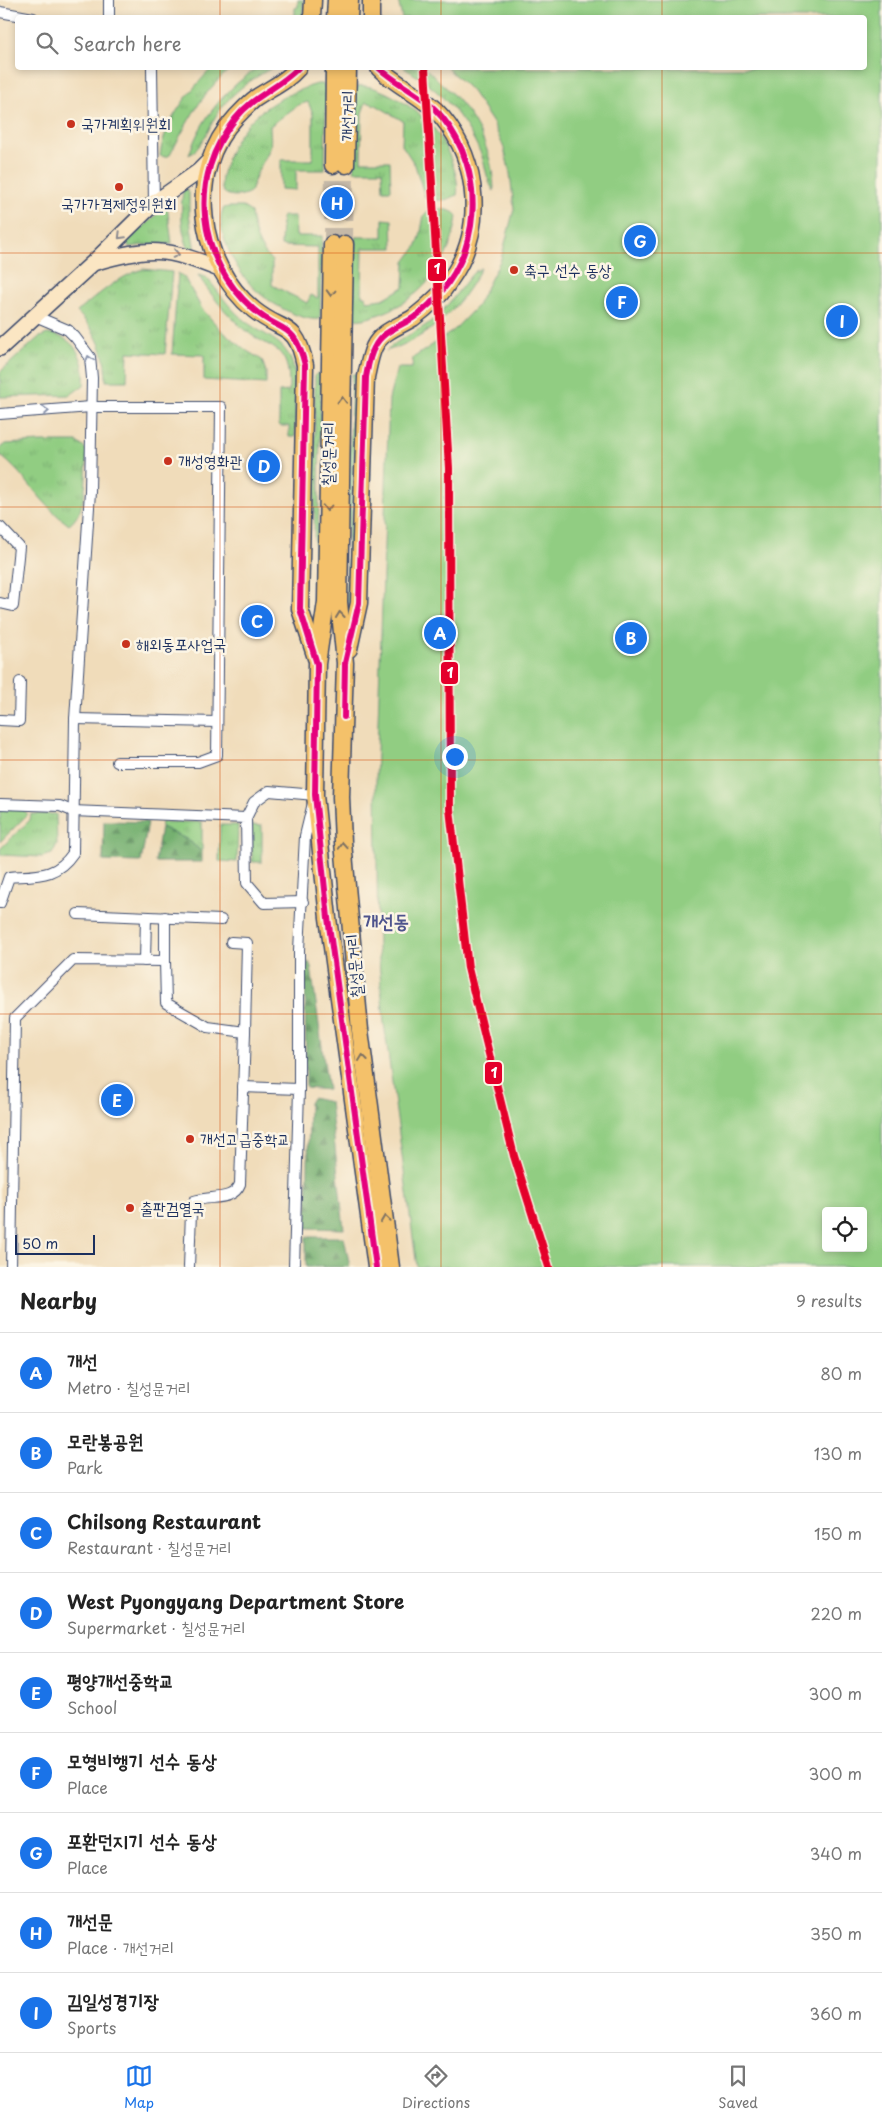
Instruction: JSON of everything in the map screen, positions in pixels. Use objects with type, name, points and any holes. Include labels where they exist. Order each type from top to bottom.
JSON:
[{"type":"main road","points":[[312,15],[313,0]]},
{"type":"main road","points":[[335,15],[336,0]]},
{"type":"main road","points":[[349,15],[350,0]]},
{"type":"main road","points":[[371,0],[371,15]]},
{"type":"main road","name":"칠성문거리","points":[[296,70],[286,80],[254,100],[235,118],[219,141],[211,159],[203,199],[205,228],[219,269],[237,293],[254,310],[277,325],[291,331],[301,345],[305,365],[300,609],[317,664]]},
{"type":"main road","name":"개선거리","points":[[334,70],[339,165],[348,70]]},
{"type":"main road","name":"칠성문거리","points":[[345,663],[359,603],[366,377],[374,347],[387,331],[413,318],[438,296],[459,268],[469,241],[474,207],[473,185],[468,166],[453,132],[441,116],[422,98],[381,70]]},
{"type":"main road","points":[[0,348],[94,262],[154,203],[198,172],[211,159]]},
{"type":"main road","name":"칠성문거리","points":[[376,1267],[328,918],[315,795],[317,664],[326,602],[329,332],[339,244],[339,602],[345,663],[341,797],[343,842],[360,1030],[391,1267]]},
{"type":"main road","points":[[94,262],[144,250],[181,254],[219,269]]},
{"type":"main road","points":[[317,664],[345,663]]},
{"type":"street","points":[[109,15],[110,0]]},
{"type":"street","points":[[0,12],[17,15]]},
{"type":"street","points":[[152,70],[154,203]]},
{"type":"street","points":[[0,902],[4,876],[51,873],[65,864],[73,853],[72,811],[75,719],[90,492],[92,378],[90,356],[68,330],[35,316]]},
{"type":"street","points":[[0,414],[91,407],[221,407],[217,756],[198,762],[117,762]]},
{"type":"street","points":[[0,528],[18,547],[13,606],[0,603]]},
{"type":"street","points":[[0,720],[19,721],[20,682]]},
{"type":"street","points":[[75,719],[218,722]]},
{"type":"street","points":[[294,1267],[299,1090],[299,950],[303,902],[305,836],[315,795],[269,791],[254,802],[246,818],[247,884],[264,903],[303,902]]},
{"type":"street","points":[[0,804],[60,806],[72,811],[246,818]]},
{"type":"street","points":[[78,914],[221,920]]},
{"type":"street","points":[[145,961],[146,917]]},
{"type":"street","points":[[165,918],[166,1003],[208,1027],[245,1032]]},
{"type":"street","points":[[189,1267],[191,1212],[194,1202],[204,1198],[230,1196],[237,1192],[240,1184],[247,943],[231,942]]},
{"type":"street","points":[[11,1267],[15,1018],[73,960],[165,961]]},
{"type":"street","points":[[243,1087],[299,1090]]},
{"type":"green space","points":[[298,0],[303,0],[303,15],[295,15],[295,8],[298,7]]},
{"type":"green space","points":[[398,0],[882,0],[882,1267],[417,1267],[384,1023],[378,949],[376,782],[389,399],[397,368],[412,368],[413,358],[453,331],[477,306],[501,259],[514,209],[510,173],[504,148],[493,123],[471,90],[449,70],[867,70],[867,15],[401,15]]},
{"type":"green space","points":[[210,70],[229,70],[203,98],[189,119],[170,155],[166,157],[160,156],[162,143],[172,119],[195,87]]},
{"type":"green space","points":[[254,70],[269,70],[250,81],[230,98],[215,117],[199,147],[189,155],[207,117],[225,95]]},
{"type":"green space","points":[[407,70],[427,70],[452,94],[472,118],[490,160],[494,191],[489,182],[481,154],[467,127],[440,94]]},
{"type":"green space","points":[[317,84],[323,84],[326,89],[325,170],[296,170],[296,190],[281,189],[281,160],[313,160],[313,114],[308,102],[298,105],[270,126],[270,148],[257,174],[252,190],[236,196],[231,196],[224,192],[221,183],[225,166],[231,150],[248,123],[272,104],[286,96]]},
{"type":"green space","points":[[358,86],[367,86],[387,93],[408,106],[432,126],[442,140],[454,169],[458,187],[457,195],[445,200],[430,200],[425,197],[415,165],[402,145],[403,121],[376,105],[366,102],[362,113],[361,161],[390,161],[391,190],[383,190],[382,171],[354,171],[355,89]]},
{"type":"green space","points":[[186,189],[189,192],[189,214],[194,245],[194,250],[190,251],[182,222],[182,198],[183,191]]},
{"type":"green space","points":[[167,205],[172,244],[129,247],[127,242]]},
{"type":"green space","points":[[243,207],[251,212],[257,238],[263,250],[272,261],[272,285],[307,303],[311,295],[318,298],[318,247],[281,246],[282,216],[295,216],[296,236],[322,236],[320,319],[302,317],[282,308],[263,296],[249,283],[233,260],[223,234],[221,214],[224,208]]},
{"type":"green space","points":[[429,210],[448,210],[457,216],[449,247],[434,275],[423,287],[398,306],[368,318],[353,319],[355,237],[383,237],[383,219],[392,220],[393,248],[363,248],[362,296],[366,296],[367,301],[383,299],[404,287],[405,262],[416,247],[424,215]]},
{"type":"green space","points":[[481,268],[473,283],[442,320],[416,338],[386,351],[395,343],[433,319],[446,307],[474,272]]},
{"type":"green space","points":[[143,269],[172,272],[165,354],[128,352],[127,381],[106,381],[106,371],[99,343],[90,327],[77,312],[116,282]]},
{"type":"green space","points":[[178,273],[184,277],[202,309],[221,330],[247,351],[262,360],[266,372],[266,384],[204,380],[204,355],[172,354]]},
{"type":"green space","points":[[198,275],[206,277],[239,316],[277,342],[288,354],[295,375],[295,437],[289,437],[289,426],[279,426],[279,392],[289,391],[286,363],[282,355],[240,326],[207,289]]},
{"type":"green space","points":[[47,334],[57,335],[65,339],[77,350],[83,367],[84,385],[70,395],[0,397],[0,372],[38,338]]},
{"type":"green space","points":[[318,373],[321,375],[316,604],[314,603],[315,375]]},
{"type":"green space","points":[[352,374],[356,374],[357,377],[348,605],[346,604]]},
{"type":"green space","points":[[77,442],[87,450],[83,501],[80,511],[69,525],[50,509],[18,472],[0,455],[0,448],[5,444]]},
{"type":"green space","points":[[0,807],[20,807],[28,814],[0,842]]},
{"type":"green space","points":[[31,814],[56,814],[57,844],[52,854],[42,857],[0,855],[0,849],[30,820]]},
{"type":"green space","points":[[104,821],[148,822],[141,862],[103,861]]},
{"type":"green space","points":[[162,822],[202,822],[202,852],[188,840],[161,827]]},
{"type":"green space","points":[[220,825],[238,825],[237,862],[219,861]]},
{"type":"green space","points":[[252,825],[262,826],[262,862],[252,862]]},
{"type":"green space","points":[[161,827],[188,840],[202,852],[202,862],[155,862]]},
{"type":"green space","points":[[309,962],[328,1090],[306,1088],[305,976],[307,963]]},
{"type":"green space","points":[[312,1098],[330,1102],[344,1229],[307,1228],[309,1103]]},
{"type":"green space","points":[[306,1237],[344,1237],[350,1267],[306,1267]]},
{"type":"tunnel","points":[[332,244],[333,165]]},
{"type":"tunnel","points":[[345,244],[346,165]]},
{"type":"transit line","name":"1","points":[[296,70],[243,110],[220,141],[210,166],[205,191],[205,217],[210,242],[220,266],[234,289],[263,317],[291,334],[301,351],[305,365],[300,609],[317,664],[315,795],[328,918],[376,1267]]},
{"type":"transit line","name":"1","points":[[344,717],[345,663],[359,603],[366,377],[370,358],[377,342],[382,337],[422,311],[447,284],[460,262],[469,238],[472,213],[472,187],[457,139],[442,117],[428,103],[382,70]]},
{"type":"transit line","name":"1","points":[[425,70],[449,468],[450,809],[468,968],[514,1156],[549,1267]]},
{"type":"place","name":"국가계획위원회","points":[[71,124]]},
{"type":"place","name":"국가가격제정위원회","points":[[119,187]]},
{"type":"place","name":"개선문","points":[[337,203]]},
{"type":"place","name":"포환던지기 선수 동상","points":[[640,241]]},
{"type":"place","name":"축구 선수 동상","points":[[514,270]]},
{"type":"place","name":"모형비행기 선수 동상","points":[[622,302]]},
{"type":"place","name":"김일성경기장","points":[[842,321]]},
{"type":"place","name":"개성영화관","points":[[168,461]]},
{"type":"place","name":"West Pyongyang Department Store","points":[[264,466]]},
{"type":"place","name":"Chilsong Restaurant","points":[[257,621]]},
{"type":"place","name":"개선","points":[[440,633]]},
{"type":"place","name":"모란봉공원","points":[[631,638]]},
{"type":"place","name":"해외동포사업국","points":[[126,644]]},
{"type":"place","name":"평양개선중학교","points":[[117,1100]]},
{"type":"place","name":"개선고급중학교","points":[[190,1139]]},
{"type":"place","name":"출판검열국","points":[[130,1208]]},
{"type":"district","name":"개선동","points":[[386,921]]}]
